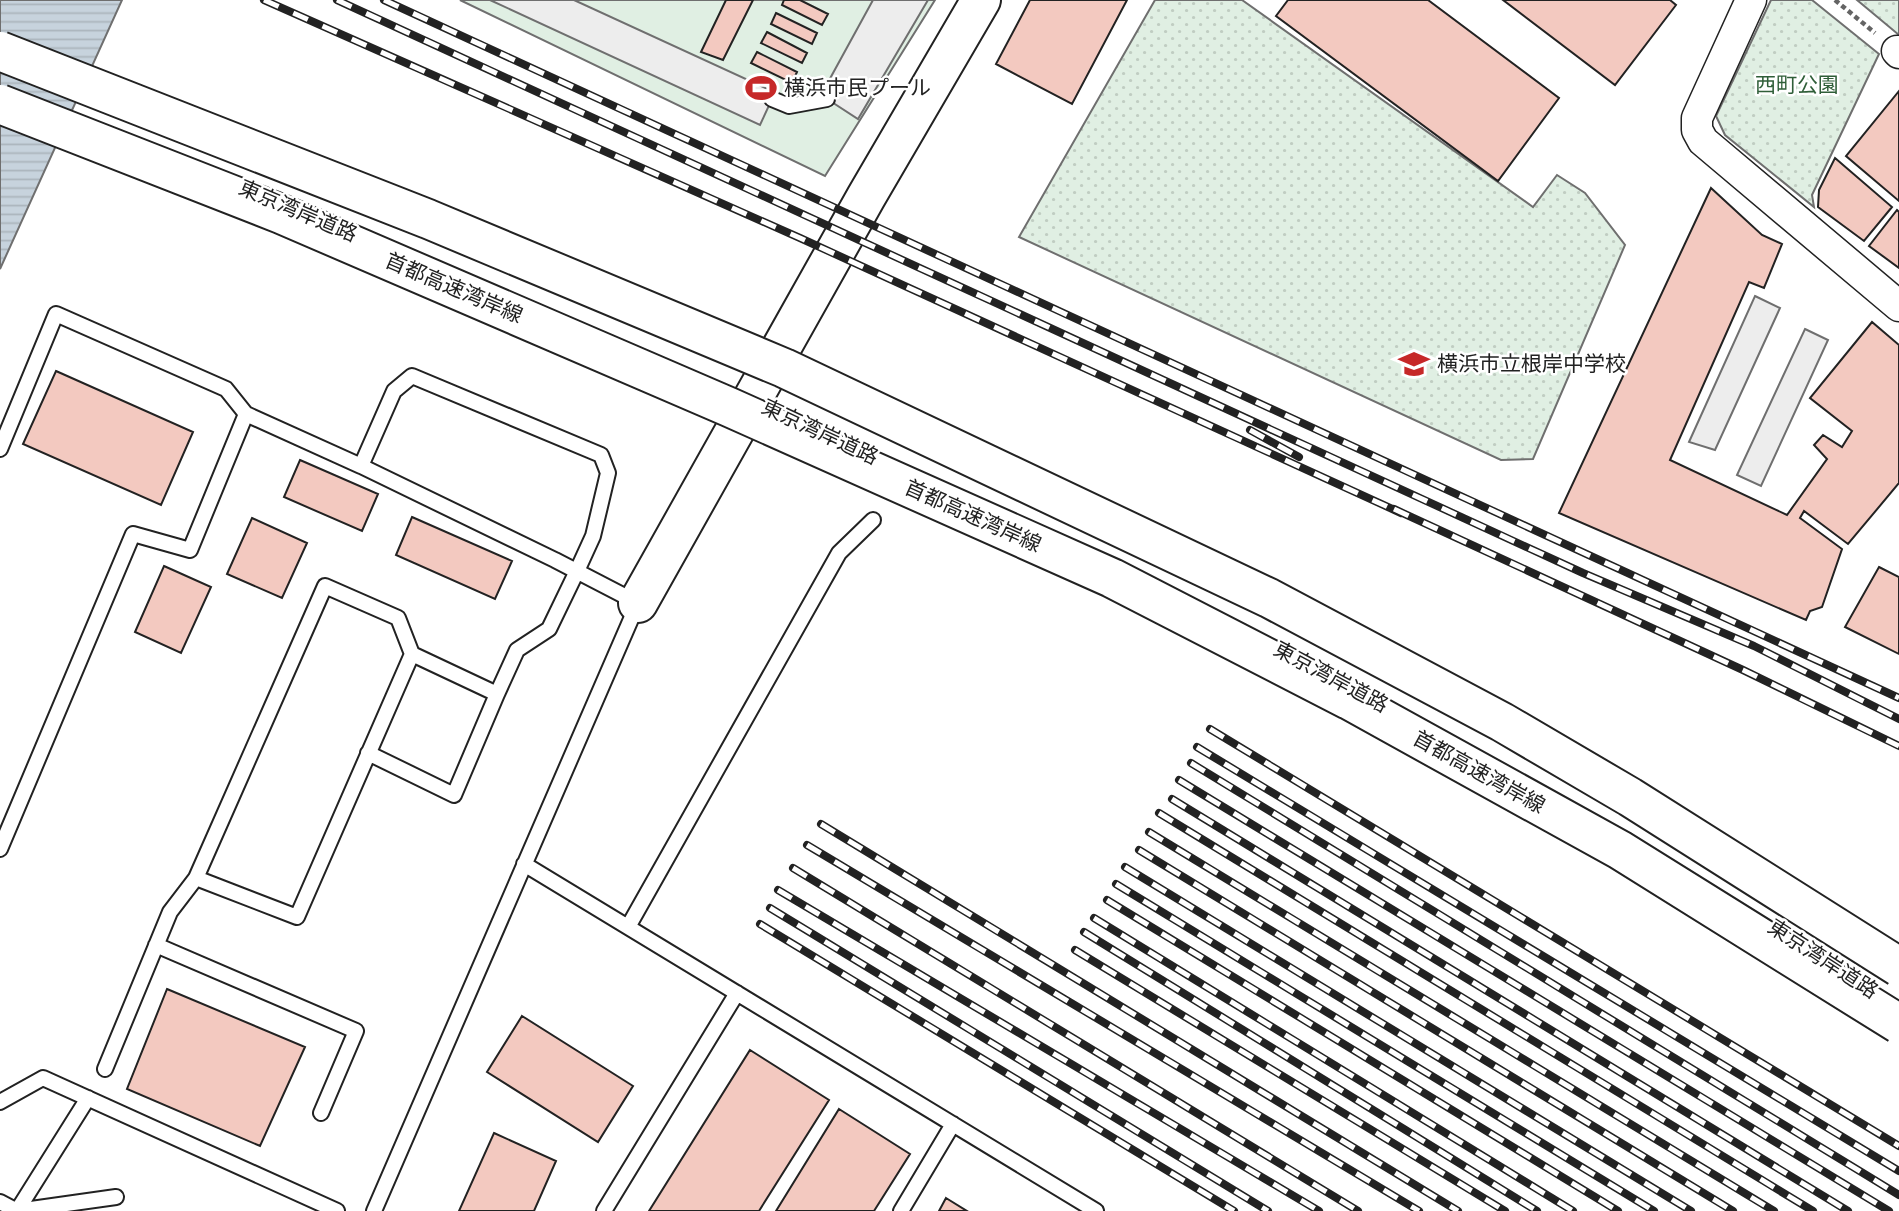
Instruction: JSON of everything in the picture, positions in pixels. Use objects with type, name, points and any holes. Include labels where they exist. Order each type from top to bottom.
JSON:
[{"type":"main road","points":[[638,603],[866,197],[981,0]]},
{"type":"main road","points":[[0,39],[297,152],[733,334],[1273,589],[1585,758],[1899,953]]},
{"type":"main road","name":"東京湾岸道路","points":[[0,51],[415,213],[784,368],[1269,598],[1514,729],[1630,797],[1899,967]]},
{"type":"main road","name":"東京湾岸道路","points":[[0,90],[723,388],[1169,592],[1445,737],[1690,875],[1899,1008]]},
{"type":"main road","name":"首都高速湾岸線","points":[[0,104],[294,219],[742,412],[1112,578],[1349,699],[1620,850],[1899,1024]]},
{"type":"street","points":[[1751,0],[1697,118],[1697,130],[1703,141],[1899,306]]},
{"type":"lane","points":[[772,99],[789,106],[827,99]]},
{"type":"lane","points":[[0,449],[56,314],[226,389],[246,414],[361,466],[638,603],[374,1211]]},
{"type":"lane","points":[[361,466],[394,391],[412,376],[601,455],[608,473],[593,536],[577,572],[549,629],[517,650],[454,795],[368,753]]},
{"type":"lane","points":[[1,843],[133,534],[190,550],[246,414]]},
{"type":"lane","points":[[628,927],[839,553],[873,520]]},
{"type":"lane","points":[[105,1069],[170,912],[196,878],[325,586],[398,618],[412,654],[497,694]]},
{"type":"lane","points":[[196,878],[297,917],[412,654]]},
{"type":"lane","points":[[524,864],[1096,1211]]},
{"type":"lane","points":[[156,945],[356,1031],[321,1113]]},
{"type":"lane","points":[[604,1211],[737,993]]},
{"type":"lane","points":[[0,1102],[43,1078],[337,1211]]},
{"type":"lane","points":[[17,1211],[88,1098]]},
{"type":"lane","points":[[901,1211],[953,1124]]},
{"type":"lane","points":[[0,1202],[17,1211],[116,1197]]},
{"type":"path","points":[[1835,0],[1898,52]]},
{"type":"green space","name":"横浜市民プール","points":[[460,0],[935,0],[825,176]]},
{"type":"green space","points":[[1155,0],[1242,0],[1533,207],[1557,175],[1585,193],[1625,245],[1533,459],[1501,460],[1019,237]]},
{"type":"green space","name":"西町公園","points":[[1771,0],[1812,0],[1879,54],[1812,195],[1814,207],[1725,135],[1716,116]]},
{"type":"green space","points":[[1857,0],[1899,0],[1899,35]]},
{"type":"shaded area","points":[[0,0],[122,0],[0,269]]},
{"type":"shaded area","points":[[490,0],[574,0],[774,92],[772,99],[760,125]]},
{"type":"shaded area","points":[[873,0],[928,0],[858,119],[821,95]]},
{"type":"shaded area","points":[[1755,296],[1780,308],[1715,450],[1689,442]]},
{"type":"shaded area","points":[[1805,329],[1828,340],[1761,486],[1737,475]]},
{"type":"building","points":[[726,0],[753,0],[723,60],[701,52]]},
{"type":"building","points":[[784,0],[800,0],[828,14],[822,25],[782,5]]},
{"type":"building","points":[[1030,0],[1127,0],[1072,104],[996,64]]},
{"type":"building","points":[[1288,0],[1428,0],[1559,98],[1498,181],[1276,16]]},
{"type":"building","points":[[1503,0],[1670,0],[1676,5],[1615,85]]},
{"type":"building","points":[[776,13],[817,33],[812,44],[771,24]]},
{"type":"building","points":[[767,32],[807,53],[802,63],[761,43]]},
{"type":"building","points":[[757,52],[797,72],[792,83],[751,63]]},
{"type":"building","points":[[1899,91],[1899,201],[1846,156]]},
{"type":"building","points":[[1835,158],[1892,207],[1864,241],[1818,207],[1819,190]]},
{"type":"building","points":[[1711,188],[1762,235],[1782,244],[1764,288],[1749,282],[1670,460],[1787,515],[1827,459],[1814,445],[1823,435],[1842,447],[1852,431],[1810,398],[1872,322],[1899,345],[1899,483],[1848,544],[1804,511],[1800,518],[1842,549],[1822,607],[1810,611],[1806,620],[1559,513]]},
{"type":"building","points":[[1897,210],[1899,212],[1899,268],[1869,246]]},
{"type":"building","points":[[56,371],[193,432],[161,505],[23,444]]},
{"type":"building","points":[[300,460],[378,494],[362,531],[284,497]]},
{"type":"building","points":[[412,517],[512,561],[495,599],[396,555]]},
{"type":"building","points":[[252,518],[307,543],[282,598],[227,574]]},
{"type":"building","points":[[164,566],[211,587],[181,653],[135,632]]},
{"type":"building","points":[[1879,567],[1899,577],[1899,654],[1845,627]]},
{"type":"building","points":[[167,989],[305,1047],[260,1146],[127,1089]]},
{"type":"building","points":[[522,1016],[633,1086],[598,1142],[487,1072]]},
{"type":"building","points":[[750,1050],[829,1100],[759,1211],[649,1211]]},
{"type":"building","points":[[839,1109],[910,1154],[874,1211],[776,1211]]},
{"type":"building","points":[[494,1133],[556,1161],[534,1211],[459,1211]]},
{"type":"building","points":[[946,1198],[967,1211],[939,1211]]},
{"type":"railway","points":[[264,0],[800,238],[1401,513]]},
{"type":"railway","points":[[337,0],[1583,573],[1754,646],[1899,719]]},
{"type":"railway","points":[[384,0],[1899,698]]},
{"type":"railway","points":[[1250,430],[1299,457]]},
{"type":"railway","points":[[1394,509],[1743,670],[1899,746]]},
{"type":"railway","points":[[1210,729],[1899,1146]]},
{"type":"railway","points":[[1197,747],[1899,1171]]},
{"type":"railway","points":[[1191,763],[1899,1195]]},
{"type":"railway","points":[[1179,780],[1889,1211]]},
{"type":"railway","points":[[1172,799],[1848,1211]]},
{"type":"railway","points":[[1159,813],[1813,1211]]},
{"type":"railway","points":[[821,824],[1458,1211]]},
{"type":"railway","points":[[1149,832],[1774,1211]]},
{"type":"railway","points":[[807,845],[1419,1211]]},
{"type":"railway","points":[[1139,850],[1733,1211]]},
{"type":"railway","points":[[1125,867],[1691,1211]]},
{"type":"railway","points":[[793,868],[1358,1211]]},
{"type":"railway","points":[[1116,884],[1654,1211]]},
{"type":"railway","points":[[778,890],[1319,1211]]},
{"type":"railway","points":[[1107,900],[1618,1211]]},
{"type":"railway","points":[[770,908],[1268,1211]]},
{"type":"railway","points":[[1094,918],[1573,1211]]},
{"type":"railway","points":[[760,924],[1234,1211]]},
{"type":"railway","points":[[1084,932],[1537,1211]]},
{"type":"railway","points":[[1075,950],[1505,1211]]},
{"type":"place","name":"横浜市民プール","points":[[761,88]]},
{"type":"place","name":"横浜市立根岸中学校","points":[[1414,364]]}]
